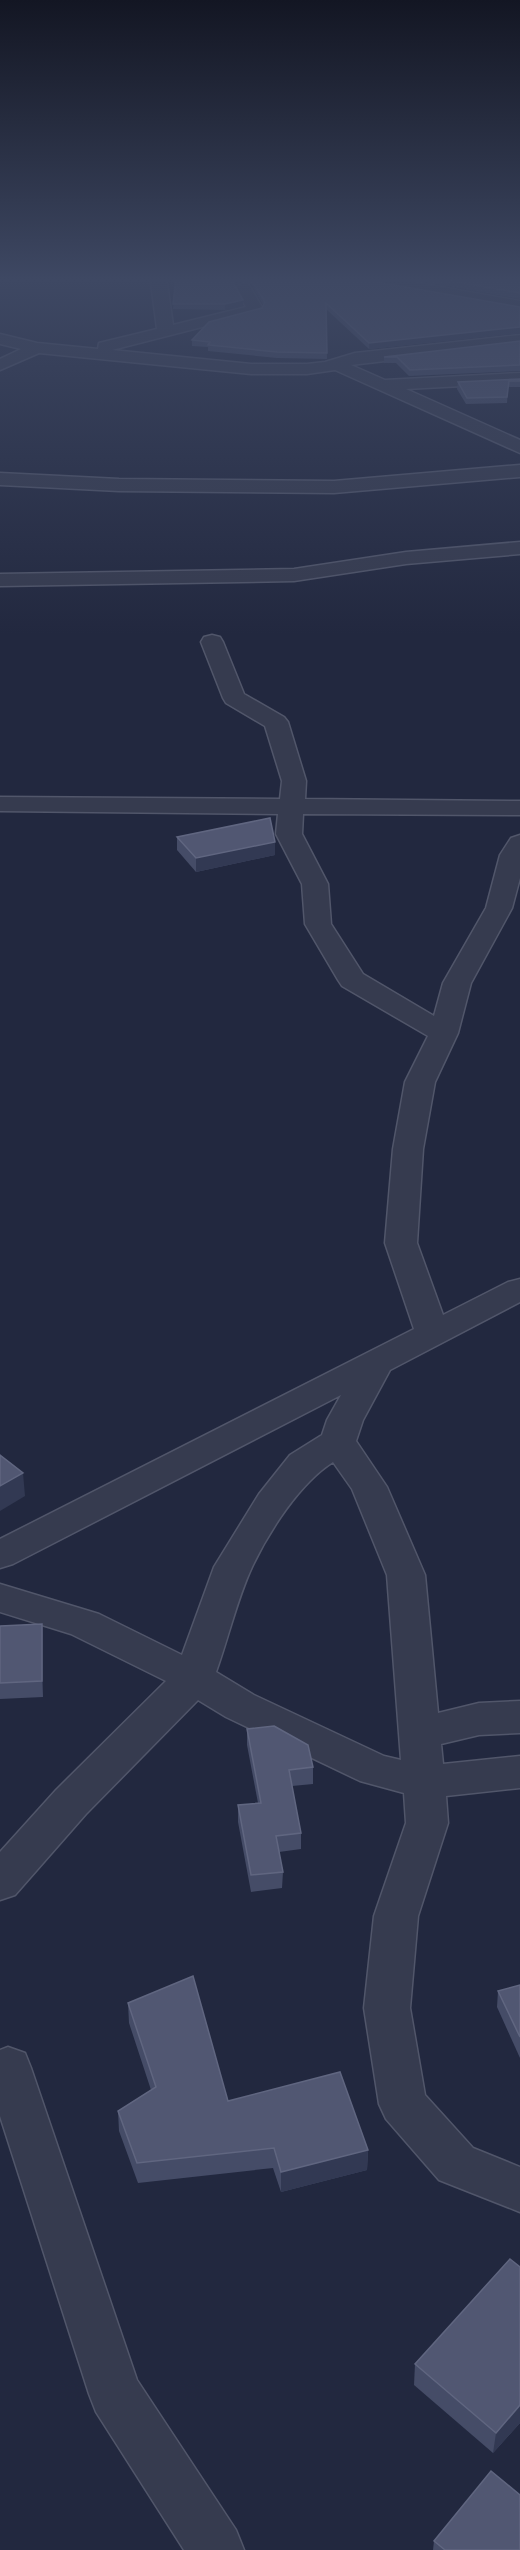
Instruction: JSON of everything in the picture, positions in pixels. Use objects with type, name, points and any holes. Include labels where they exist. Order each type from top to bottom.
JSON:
[{"type":"street","points":[[410,397],[520,447]]},
{"type":"street","points":[[0,479],[119,485],[334,487],[520,471]]},
{"type":"street","points":[[0,580],[294,575],[406,558],[520,548]]},
{"type":"street","points":[[212,642],[234,698],[276,722],[294,781],[289,834],[315,884],[318,924],[352,980],[444,1033]]},
{"type":"street","points":[[0,804],[520,808]]},
{"type":"street","points":[[433,1334],[402,1243],[408,1149],[420,1082],[444,1033],[457,983],[499,908],[513,855],[520,843]]},
{"type":"street","points":[[0,1555],[520,1289]]},
{"type":"street","points":[[0,1882],[71,1802],[194,1678],[233,1567],[272,1503],[303,1464],[338,1442],[345,1420],[376,1363]]},
{"type":"street","points":[[338,1442],[369,1487],[406,1575],[426,1823],[396,1916],[387,2008],[403,2104],[456,2164],[520,2190]]},
{"type":"street","points":[[0,1598],[85,1624],[194,1678],[240,1706],[375,1770],[424,1782],[520,1772]]},
{"type":"street","points":[[420,1733],[479,1719],[520,1717]]},
{"type":"street","points":[[8,2068],[115,2394],[216,2550]]},
{"type":"building","points":[[270,818],[275,842],[196,858],[177,837]]},
{"type":"building","points":[[0,1455],[23,1473],[0,1486]]},
{"type":"building","points":[[42,1624],[42,1681],[0,1683],[0,1626]]},
{"type":"building","points":[[274,1726],[308,1745],[313,1767],[289,1770],[301,1833],[276,1836],[283,1872],[251,1875],[238,1805],[261,1803],[247,1729]]},
{"type":"building","points":[[193,1976],[228,2101],[340,2072],[368,2150],[281,2172],[274,2148],[137,2163],[118,2111],[156,2087],[128,2003]]},
{"type":"building","points":[[520,1985],[520,2037],[498,1991]]},
{"type":"building","points":[[510,2259],[520,2267],[520,2405],[496,2433],[415,2364]]},
{"type":"building","points":[[491,2471],[520,2495],[520,2550],[445,2550],[434,2541]]}]
